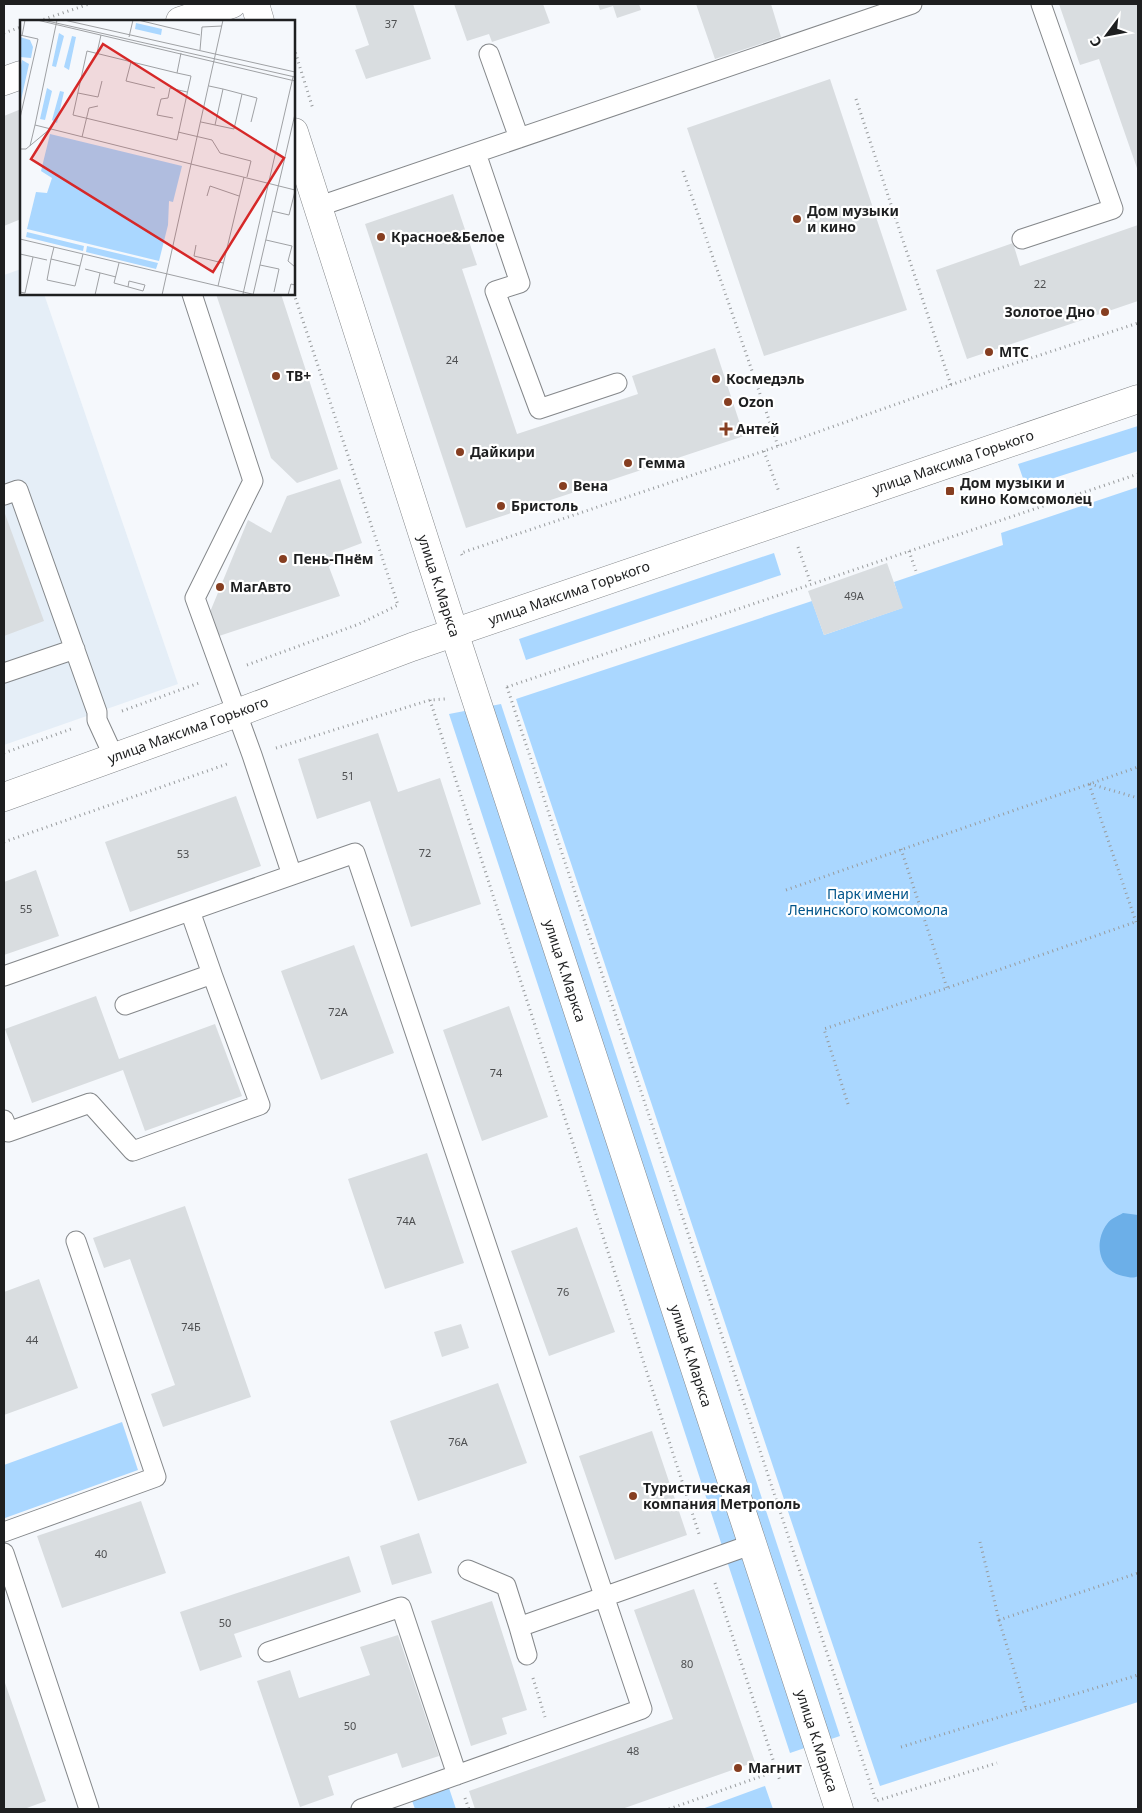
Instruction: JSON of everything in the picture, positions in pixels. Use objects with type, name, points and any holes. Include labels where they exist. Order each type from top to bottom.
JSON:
[{"type":"street","points":[[183,20],[232,4]]},
{"type":"street","points":[[255,4],[260,20]]},
{"type":"street","points":[[4,81],[20,75]]},
{"type":"street","name":"улица К.Маркса","points":[[295,139],[301,184],[317,207],[839,1809]]},
{"type":"street","name":"улица Максима Горького","points":[[4,797],[454,632],[1138,400]]},
{"type":"lane","points":[[317,207],[912,4]]},
{"type":"lane","points":[[1022,239],[1113,209],[1041,4]]},
{"type":"lane","points":[[489,54],[519,138]]},
{"type":"lane","points":[[476,152],[520,283],[495,291],[539,409],[617,383]]},
{"type":"lane","points":[[192,295],[253,481],[195,598],[252,755],[292,875]]},
{"type":"lane","points":[[4,495],[18,490],[97,712],[97,720],[114,757]]},
{"type":"lane","points":[[4,673],[75,649]]},
{"type":"lane","points":[[4,976],[355,853],[642,1709],[361,1809]]},
{"type":"lane","points":[[4,1120],[8,1132],[90,1102],[133,1151],[260,1105],[190,911]]},
{"type":"lane","points":[[125,1005],[212,974]]},
{"type":"lane","points":[[4,1532],[156,1478],[76,1241]]},
{"type":"lane","points":[[519,1628],[753,1544]]},
{"type":"lane","points":[[4,1552],[89,1809]]},
{"type":"lane","points":[[468,1570],[506,1586],[527,1655]]},
{"type":"lane","points":[[268,1652],[401,1607],[458,1776]]},
{"type":"path","points":[[42,20],[89,4]]},
{"type":"path","points":[[4,33],[20,27]]},
{"type":"path","points":[[856,98],[951,385]]},
{"type":"path","points":[[683,171],[778,446]]},
{"type":"path","points":[[294,295],[398,606]]},
{"type":"path","points":[[464,562],[461,553],[1138,323]]},
{"type":"path","points":[[997,1763],[876,1800],[507,687],[1138,474]]},
{"type":"path","points":[[909,551],[917,574]]},
{"type":"path","points":[[4,842],[252,755],[430,700],[780,1781]]},
{"type":"path","points":[[786,890],[1138,766]]},
{"type":"path","points":[[1089,784],[1138,798]]},
{"type":"path","points":[[848,1104],[824,1029],[1137,922],[1089,784]]},
{"type":"path","points":[[901,850],[947,988]]},
{"type":"path","points":[[980,1542],[999,1620],[1026,1709]]},
{"type":"path","points":[[999,1620],[1138,1573]]},
{"type":"path","points":[[527,1655],[553,1742]]},
{"type":"path","points":[[901,1747],[1138,1675]]},
{"type":"path","points":[[669,1809],[796,1764]]},
{"type":"shaded area","points":[[20,269],[20,295],[44,295],[178,684],[4,745],[4,275]]},
{"type":"shaded area","points":[[1123,1213],[1138,1215],[1138,1276],[1131,1278],[1115,1273],[1108,1268],[1101,1255],[1100,1247],[1100,1239],[1107,1224]]},
{"type":"green space","points":[[1138,426],[1138,451],[1026,487],[1018,464]]},
{"type":"green space","name":"Парк имени Ленинского комсомола","points":[[1138,487],[1138,1702],[880,1786],[516,699],[812,601],[824,635],[902,608],[894,582],[1003,545],[1001,533]]},
{"type":"green space","points":[[774,553],[781,575],[526,660],[519,639]]},
{"type":"green space","points":[[501,704],[840,1736],[790,1753],[449,714]]},
{"type":"green space","points":[[122,1422],[138,1470],[5,1518],[4,1465]]},
{"type":"green space","points":[[448,1785],[456,1809],[415,1809],[411,1798]]},
{"type":"green space","points":[[765,1786],[773,1809],[702,1809]]},
{"type":"building","points":[[355,4],[413,4],[431,59],[366,79],[355,50],[369,45]]},
{"type":"building","points":[[454,4],[543,4],[550,23],[492,42],[489,34],[467,41]]},
{"type":"building","points":[[598,4],[639,4],[641,10],[617,18],[613,6],[600,10]]},
{"type":"building","points":[[696,4],[771,4],[781,37],[715,59]]},
{"type":"building","points":[[1059,4],[1138,4],[1138,171],[1099,59],[1080,65]]},
{"type":"building","name":"Дом музыки и кино","points":[[830,79],[907,310],[764,356],[687,128]]},
{"type":"building","points":[[20,109],[20,219],[4,226],[4,116]]},
{"type":"building","points":[[453,194],[477,265],[462,269],[517,434],[638,394],[632,376],[715,348],[744,436],[466,528],[365,224]]},
{"type":"building","points":[[1138,225],[1138,301],[967,359],[936,270],[1013,243],[1020,266]]},
{"type":"building","name":"ТВ+","points":[[216,295],[281,295],[338,469],[297,483],[271,458]]},
{"type":"building","name":"Пень-Пнём","points":[[340,479],[362,543],[338,552],[329,567],[340,596],[219,636],[210,612],[248,520],[271,533],[287,496]]},
{"type":"building","points":[[4,511],[44,621],[4,636]]},
{"type":"building","points":[[887,563],[903,608],[824,635],[808,591]]},
{"type":"building","points":[[378,733],[398,792],[440,778],[481,904],[411,927],[370,801],[317,819],[298,759]]},
{"type":"building","points":[[236,796],[261,866],[130,912],[105,842]]},
{"type":"building","points":[[36,870],[59,936],[4,955],[4,882]]},
{"type":"building","points":[[354,945],[394,1053],[321,1080],[281,971]]},
{"type":"building","points":[[96,996],[119,1059],[215,1024],[242,1096],[145,1131],[123,1070],[32,1103],[5,1029]]},
{"type":"building","points":[[509,1006],[548,1117],[482,1141],[443,1030]]},
{"type":"building","points":[[427,1153],[464,1263],[385,1289],[348,1179]]},
{"type":"building","points":[[185,1206],[251,1397],[163,1427],[151,1394],[175,1385],[130,1259],[104,1268],[93,1238]]},
{"type":"building","points":[[577,1227],[615,1332],[549,1356],[511,1251]]},
{"type":"building","points":[[39,1279],[78,1388],[4,1415],[4,1292]]},
{"type":"building","points":[[461,1324],[469,1348],[442,1357],[434,1332]]},
{"type":"building","points":[[498,1383],[527,1463],[418,1501],[390,1421]]},
{"type":"building","name":"Туристическая компания Метрополь","points":[[652,1431],[687,1535],[615,1560],[579,1456]]},
{"type":"building","points":[[141,1501],[166,1573],[62,1608],[37,1536]]},
{"type":"building","points":[[419,1533],[432,1573],[392,1585],[380,1546]]},
{"type":"building","points":[[349,1556],[361,1592],[234,1634],[242,1657],[200,1671],[180,1612]]},
{"type":"building","points":[[694,1589],[755,1762],[622,1809],[475,1809],[469,1791],[673,1719],[634,1610]]},
{"type":"building","points":[[492,1601],[527,1710],[502,1718],[507,1734],[471,1746],[431,1621]]},
{"type":"building","points":[[398,1635],[439,1756],[402,1768],[397,1753],[328,1776],[334,1795],[300,1807],[257,1681],[290,1670],[299,1698],[370,1675],[360,1647]]},
{"type":"building","points":[[4,1680],[46,1801],[24,1809],[4,1809]]},
{"type":"place","name":"Дом музыки и кино","points":[[797,219]]},
{"type":"place","name":"Красное&Белое","points":[[381,237]]},
{"type":"place","name":"Золотое Дно","points":[[1105,312]]},
{"type":"place","name":"МТС","points":[[989,352]]},
{"type":"place","name":"ТВ+","points":[[276,376]]},
{"type":"place","name":"Космедэль","points":[[716,379]]},
{"type":"place","name":"Ozon","points":[[728,402]]},
{"type":"place","name":"Антей","points":[[726,429]]},
{"type":"place","name":"Дайкири","points":[[460,452]]},
{"type":"place","name":"Гемма","points":[[628,463]]},
{"type":"place","name":"Вена","points":[[563,486]]},
{"type":"place","name":"Дом музыки и кино Комсомолец","points":[[950,491]]},
{"type":"place","name":"Бристоль","points":[[501,506]]},
{"type":"place","name":"Пень-Пнём","points":[[283,559]]},
{"type":"place","name":"МагАвто","points":[[220,587]]},
{"type":"place","name":"Туристическая компания Метрополь","points":[[633,1496]]},
{"type":"place","name":"Магнит","points":[[738,1768]]}]
